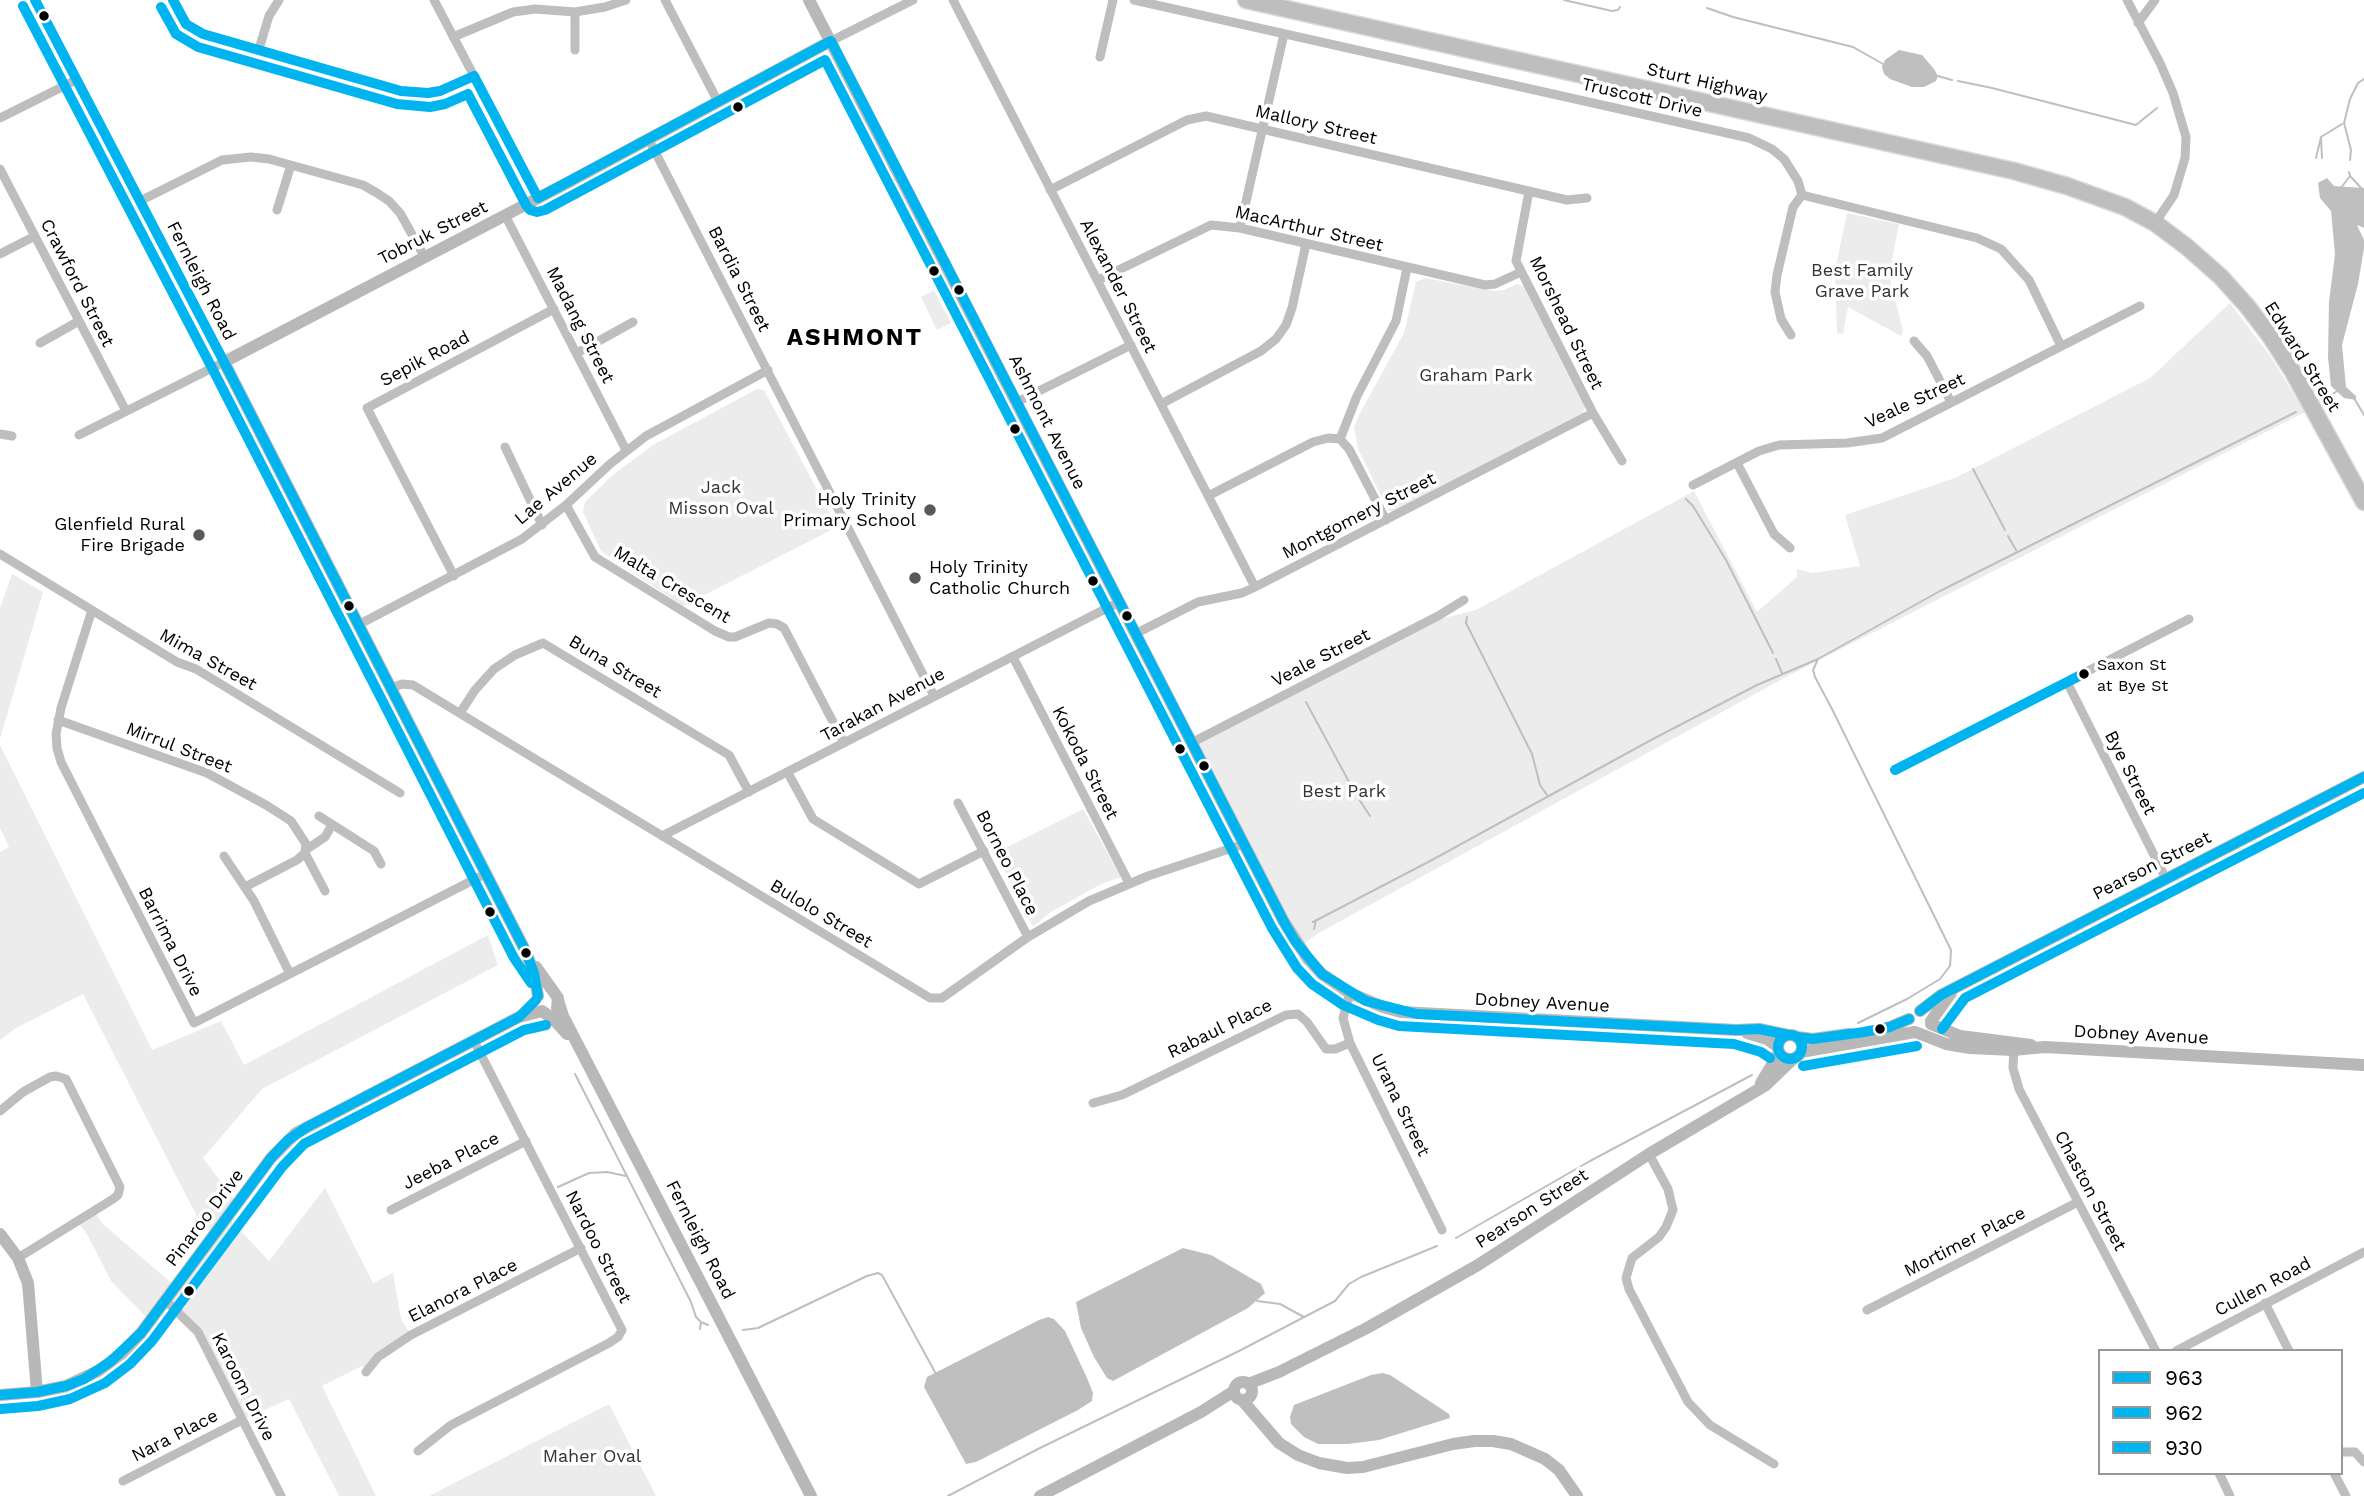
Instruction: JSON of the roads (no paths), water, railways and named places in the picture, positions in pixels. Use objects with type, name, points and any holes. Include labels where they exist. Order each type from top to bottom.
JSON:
[{"type":"highway","name":"Sturt Highway","points":[[1246,0],[2014,171],[2125,206],[2155,223]]},
{"type":"highway","name":"Edward Street","points":[[2155,223],[2221,277],[2270,336],[2293,372],[2364,502]]},
{"type":"street","name":"Fernleigh Road","points":[[35,0],[224,362],[526,953],[534,973],[540,1005],[566,1033],[802,1496]]},
{"type":"street","points":[[173,0],[186,24],[194,30],[414,93],[440,91],[474,76]]},
{"type":"street","points":[[259,49],[269,16],[279,0]]},
{"type":"street","points":[[434,0],[538,198]]},
{"type":"street","points":[[453,37],[513,12],[535,9],[575,12],[626,0]]},
{"type":"street","points":[[665,0],[717,100]]},
{"type":"street","name":"Ashmont Avenue","points":[[809,0],[1295,941],[1322,974],[1350,993]]},
{"type":"street","name":"Tobruk Street","points":[[79,435],[224,362],[538,198],[717,100],[913,0]]},
{"type":"street","name":"Alexander Street","points":[[953,0],[1255,587]]},
{"type":"street","points":[[1100,57],[1113,0]]},
{"type":"street","name":"Truscott Drive","points":[[1134,0],[1749,138],[1772,149],[1784,159],[1798,181],[1802,195]]},
{"type":"street","points":[[2127,0],[2173,93],[2186,137],[2180,178],[2174,195],[2155,223]]},
{"type":"street","points":[[2138,23],[2155,0]]},
{"type":"street","points":[[575,12],[575,50]]},
{"type":"street","points":[[1240,228],[1284,34]]},
{"type":"street","points":[[0,118],[76,80]]},
{"type":"street","name":"Mallory Street","points":[[1050,190],[1196,117],[1215,118],[1567,200],[1587,198]]},
{"type":"street","name":"Bardia Street","points":[[648,138],[934,696]]},
{"type":"street","points":[[140,201],[222,160],[251,157],[269,159],[363,186],[377,193],[389,201],[400,214],[424,256]]},
{"type":"street","points":[[277,210],[290,165]]},
{"type":"street","name":"Crawford Street","points":[[0,169],[126,411]]},
{"type":"street","name":"Morshead Street","points":[[1529,191],[1516,258],[1593,413],[1622,461]]},
{"type":"street","points":[[1790,335],[1781,319],[1774,292],[1793,207],[1802,195],[1977,238],[2001,249],[2029,280],[2061,346]]},
{"type":"street","name":"Madang Street","points":[[505,215],[626,450]]},
{"type":"street","name":"MacArthur Street","points":[[1098,280],[1205,226],[1218,225],[1490,285],[1521,271]]},
{"type":"street","points":[[0,254],[35,236]]},
{"type":"street","points":[[1161,404],[1261,351],[1276,339],[1292,308],[1306,244]]},
{"type":"street","points":[[1340,439],[1357,396],[1396,321],[1407,268]]},
{"type":"street","name":"Veale Street","points":[[1693,485],[1779,445],[1847,443],[1882,438],[2140,306]]},
{"type":"street","name":"Sepik Road","points":[[454,576],[367,408],[554,309]]},
{"type":"street","points":[[40,343],[79,321]]},
{"type":"street","points":[[577,354],[633,322]]},
{"type":"street","points":[[1914,341],[1927,356],[1951,402]]},
{"type":"street","points":[[1017,402],[1131,345]]},
{"type":"street","name":"Lae Avenue","points":[[358,625],[522,539],[566,505],[626,450],[668,422],[768,370]]},
{"type":"street","name":"Montgomery Street","points":[[1135,634],[1198,602],[1242,593],[1255,587],[1593,413]]},
{"type":"street","points":[[0,434],[12,436]]},
{"type":"street","points":[[1208,496],[1313,442],[1328,438],[1340,439],[1349,449],[1386,520]]},
{"type":"street","points":[[505,447],[542,524]]},
{"type":"street","points":[[1737,463],[1774,534],[1790,548]]},
{"type":"street","name":"Malta Crescent","points":[[566,505],[595,557],[721,635],[735,637],[769,623],[784,628],[845,743]]},
{"type":"street","name":"Mima Street","points":[[0,554],[400,793]]},
{"type":"street","name":"Veale Street","points":[[1191,743],[1438,616],[1464,600]]},
{"type":"street","name":"Tarakan Avenue","points":[[662,836],[1119,602]]},
{"type":"street","name":"Barrima Drive","points":[[92,610],[58,720],[57,748],[61,762],[194,1023],[485,874]]},
{"type":"street","points":[[1895,770],[2189,619]]},
{"type":"street","name":"Buna Street","points":[[460,713],[475,690],[494,669],[515,655],[543,643],[729,755],[749,792]]},
{"type":"street","name":"Kokoda Street","points":[[1013,657],[1129,883]]},
{"type":"street","name":"Bye Street","points":[[2067,682],[2166,879]]},
{"type":"street","name":"Bulolo Street","points":[[391,688],[409,683],[930,998],[942,998],[1068,912],[1129,883],[1244,844]]},
{"type":"street","name":"Mirrul Street","points":[[58,720],[188,765],[224,781],[283,815],[302,837],[325,891]]},
{"type":"street","points":[[788,773],[813,819],[919,884],[984,851]]},
{"type":"street","name":"Pearson Street","points":[[1915,1015],[1941,995],[2364,776]]},
{"type":"street","name":"Borneo Place","points":[[958,803],[1028,937]]},
{"type":"street","points":[[319,816],[374,851],[382,864]]},
{"type":"street","points":[[245,887],[297,860],[325,837],[332,825]]},
{"type":"street","points":[[225,856],[245,887],[290,974]]},
{"type":"street","name":"Fernleigh Road","points":[[526,953],[556,997],[563,1016],[811,1496]]},
{"type":"street","name":"Pearson Street","points":[[1931,1023],[1956,988]]},
{"type":"street","name":"Pinaroo Drive","points":[[0,1395],[66,1386],[110,1362],[132,1343],[271,1158],[288,1140],[307,1127],[540,1005],[548,991],[556,997]]},
{"type":"street","name":"Dobney Avenue","points":[[1350,993],[1383,1007],[1417,1014],[1770,1030],[1813,1039],[1890,1027],[1915,1015]]},
{"type":"street","name":"Urana Street","points":[[1350,993],[1343,1018],[1350,1044],[1442,1230]]},
{"type":"street","points":[[540,1005],[555,1010],[556,997]]},
{"type":"street","name":"Rabaul Place","points":[[1093,1103],[1122,1095],[1286,1014],[1298,1014],[1326,1049],[1350,1044]]},
{"type":"street","points":[[1915,1015],[1929,1015],[1931,1023],[1925,1032],[1916,1032],[1910,1026],[1915,1015]]},
{"type":"street","points":[[1931,1023],[1960,1036],[2014,1046]]},
{"type":"street","name":"Dobney Avenue","points":[[1736,1030],[1767,1039],[1778,1050]]},
{"type":"street","name":"Dobney Avenue","points":[[1797,1056],[1916,1032],[1959,1046],[2014,1046],[2364,1065]]},
{"type":"street","points":[[1758,1090],[1778,1050],[1779,1041],[1792,1036],[1802,1046],[1797,1056],[1785,1058],[1778,1050]]},
{"type":"street","name":"Nardoo Street","points":[[418,1451],[458,1421],[618,1337],[621,1325],[474,1041]]},
{"type":"street","name":"Chaston Street","points":[[2014,1046],[2013,1068],[2019,1089],[2155,1349]]},
{"type":"street","name":"Pearson Street","points":[[1040,1496],[1201,1412],[1244,1394],[1279,1372],[1367,1328],[1489,1258],[1649,1154],[1766,1085],[1797,1056]]},
{"type":"street","points":[[0,1111],[23,1092],[50,1077],[66,1079],[120,1187],[118,1195],[113,1199],[18,1258]]},
{"type":"street","name":"Jeeba Place","points":[[391,1210],[526,1141]]},
{"type":"street","points":[[1649,1154],[1668,1189],[1671,1219],[1659,1237],[1632,1258],[1626,1278],[1629,1289],[1688,1402],[1710,1424],[1774,1464]]},
{"type":"street","name":"Mortimer Place","points":[[1867,1310],[2078,1202]]},
{"type":"street","points":[[0,1234],[18,1258],[31,1297],[37,1392]]},
{"type":"street","name":"Elanora Place","points":[[366,1372],[378,1357],[411,1335],[581,1248]]},
{"type":"street","name":"Cullen Road","points":[[2180,1349],[2364,1252]]},
{"type":"street","name":"Karoom Drive","points":[[165,1300],[198,1332],[281,1496]]},
{"type":"street","points":[[2265,1303],[2289,1349]]},
{"type":"street","points":[[1244,1394],[1264,1428],[1279,1443],[1298,1455],[1319,1463],[1347,1468],[1378,1465],[1474,1441],[1511,1444],[1552,1465],[1577,1496]]},
{"type":"street","name":"Nara Place","points":[[122,1481],[242,1420]]},
{"type":"street","points":[[2343,1452],[2355,1452],[2364,1462]]},
{"type":"street","points":[[2220,1475],[2230,1496]]},
{"type":"street","points":[[2335,1475],[2343,1495]]},
{"type":"waterway","points":[[1564,0],[1612,11],[1620,7]]},
{"type":"waterway","points":[[1707,8],[1853,47],[1883,64]]},
{"type":"waterway","points":[[1938,76],[1952,80]]},
{"type":"waterway","points":[[2350,160],[2351,150],[2344,123],[2350,99],[2358,83],[2364,79]]},
{"type":"waterway","points":[[1958,81],[2136,125],[2157,108]]},
{"type":"waterway","points":[[2316,158],[2321,137],[2342,124]]},
{"type":"waterway","points":[[2321,138],[2322,158]]},
{"type":"waterway","points":[[2349,172],[2364,191]]},
{"type":"waterway","points":[[2340,189],[2350,176]]},
{"type":"waterway","points":[[2324,400],[2337,391]]},
{"type":"waterway","points":[[2354,398],[2364,415]]},
{"type":"waterway","points":[[1858,1023],[1940,979],[1950,966],[1951,950],[1815,677],[1813,670],[1818,659],[1940,591],[2296,412]]},
{"type":"waterway","points":[[1973,469],[2005,530]]},
{"type":"waterway","points":[[1686,499],[1726,560],[1773,653]]},
{"type":"waterway","points":[[2008,536],[2016,550]]},
{"type":"waterway","points":[[1467,617],[1466,623],[1532,754],[1540,785],[1547,795]]},
{"type":"waterway","points":[[1776,659],[1782,673]]},
{"type":"waterway","points":[[1313,922],[1651,740],[1757,685],[1818,659]]},
{"type":"waterway","points":[[1306,702],[1370,816]]},
{"type":"waterway","points":[[1314,929],[1316,920]]},
{"type":"waterway","points":[[575,1074],[691,1302],[696,1317],[701,1322]]},
{"type":"waterway","points":[[1456,1238],[1590,1161],[1752,1075]]},
{"type":"waterway","points":[[558,1187],[589,1173],[607,1172],[626,1176]]},
{"type":"waterway","points":[[948,1496],[1335,1301],[1349,1284],[1361,1277],[1437,1246]]},
{"type":"waterway","points":[[743,1330],[758,1328],[878,1273],[882,1275],[936,1374]]},
{"type":"waterway","points":[[1257,1301],[1280,1304],[1304,1317]]},
{"type":"waterway","points":[[700,1329],[701,1322],[708,1325]]},
{"type":"place","name":"Holy Trinity Primary School","points":[[930,510]]},
{"type":"place","name":"Glenfield Rural Fire Brigade","points":[[199,535]]},
{"type":"place","name":"Holy Trinity Catholic Church","points":[[915,578]]},
{"type":"place","name":"Saxon St at Bye St","points":[[2084,674]]},
{"type":"district","name":"ASHMONT","points":[[855,338]]},
{"type":"park label","name":"Best Family Grave Park","points":[[1862,281]]},
{"type":"park label","name":"Graham Park","points":[[1476,376]]},
{"type":"park label","name":"Jack Misson Oval","points":[[721,498]]},
{"type":"park label","name":"Best Park","points":[[1344,792]]},
{"type":"park label","name":"Maher Oval","points":[[592,1457]]}]
